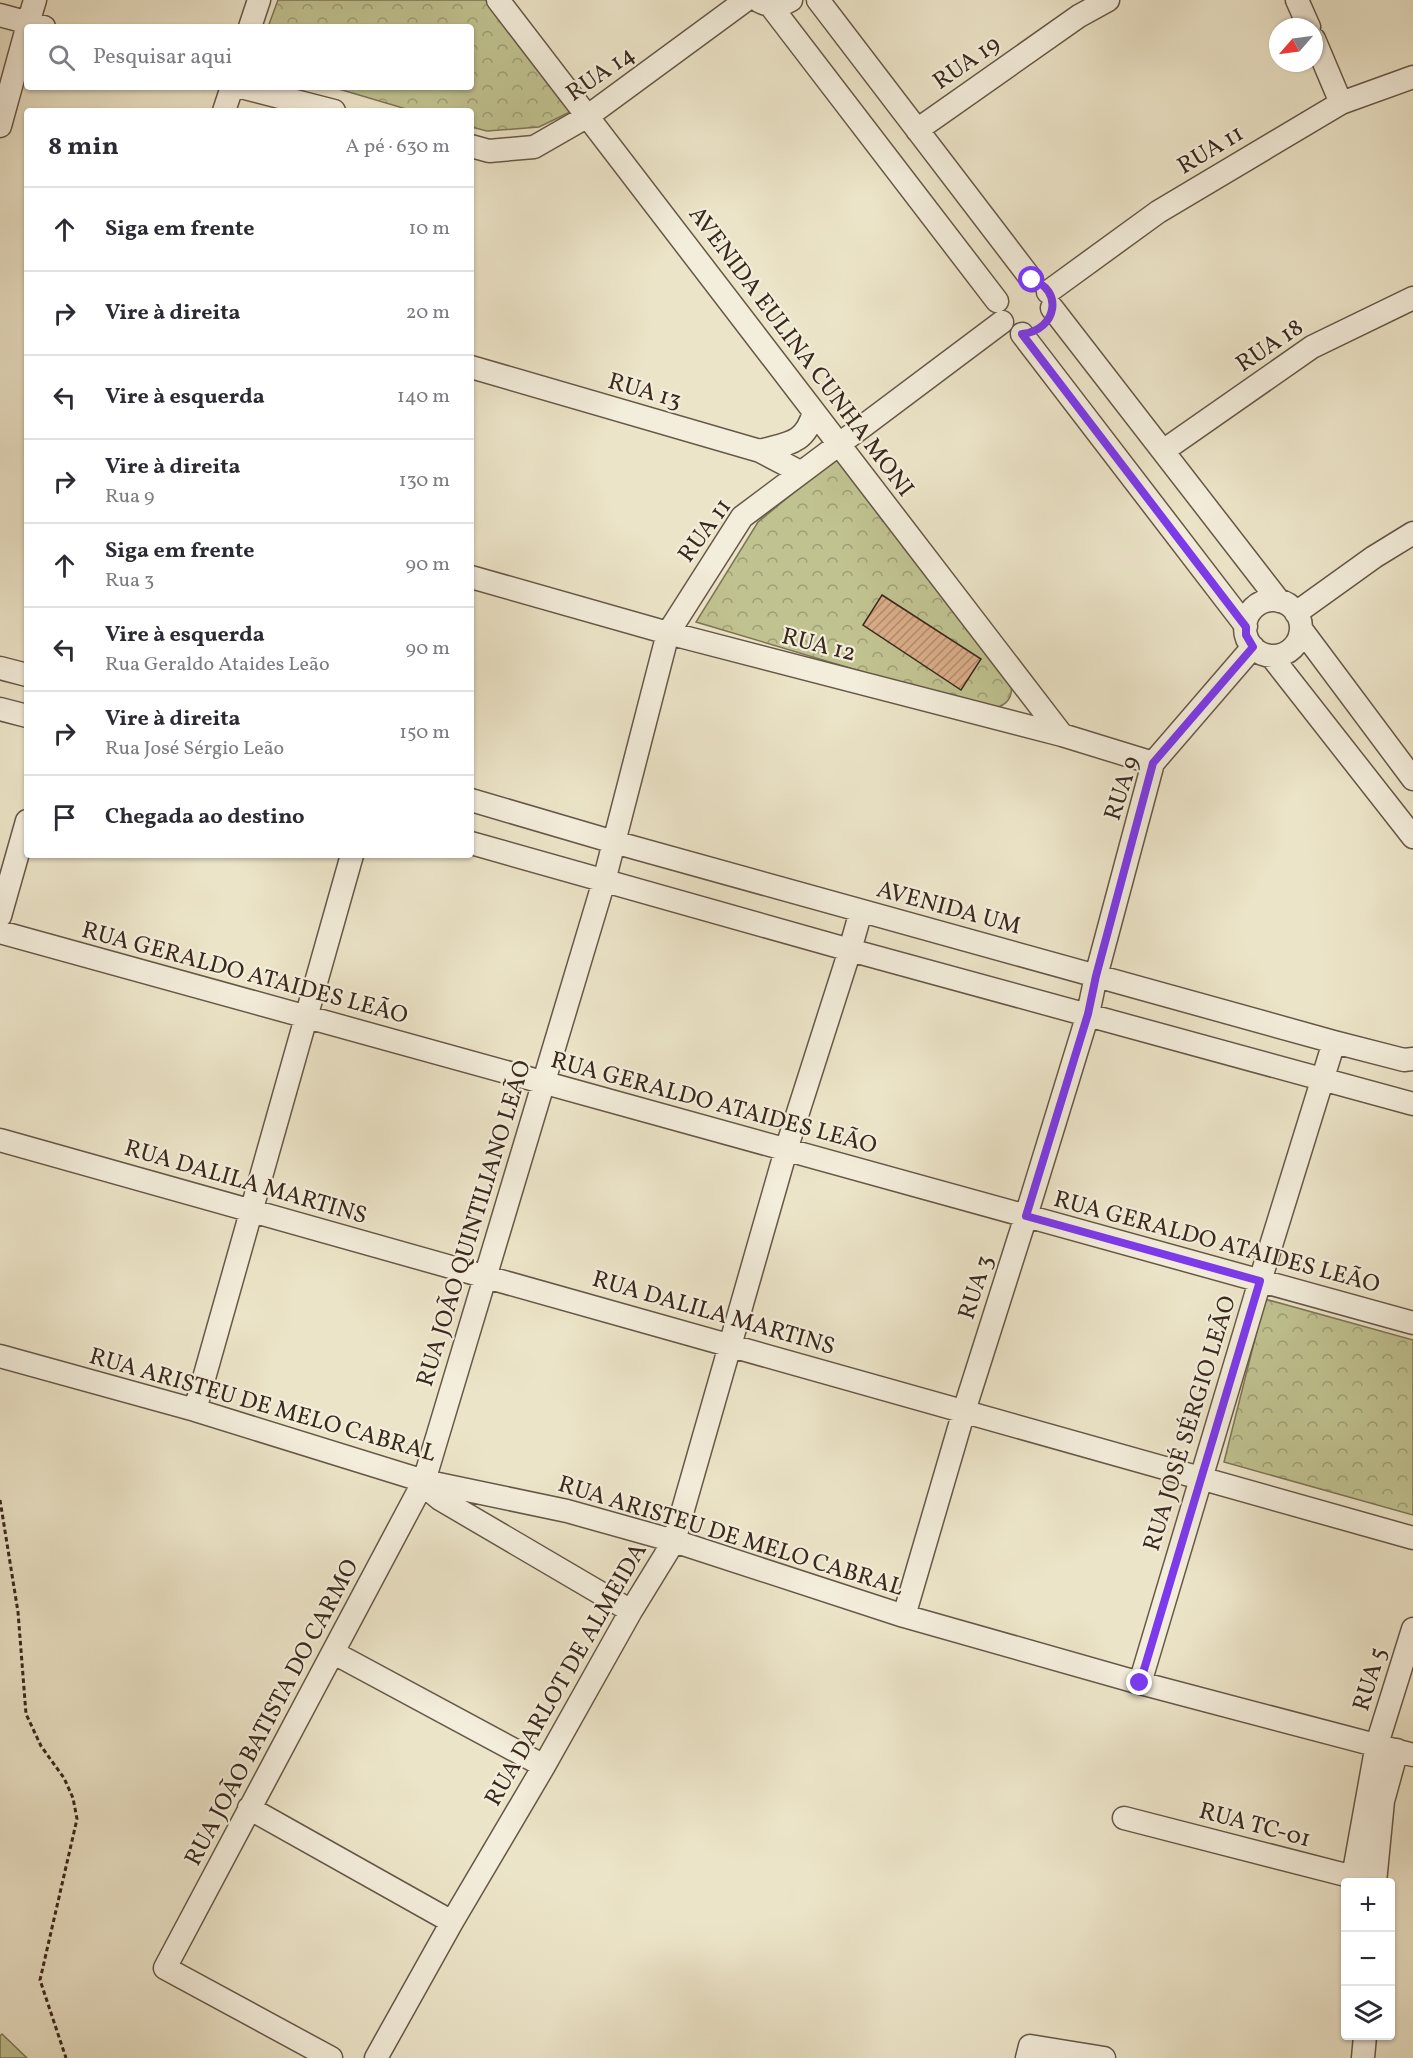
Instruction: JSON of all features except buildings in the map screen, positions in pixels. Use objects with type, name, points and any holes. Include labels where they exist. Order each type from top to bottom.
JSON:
[{"type":"street","points":[[32,24],[35,0]]},
{"type":"street","points":[[251,24],[259,0]]},
{"type":"street","name":"AVENIDA EULINA CUNHA MONI","points":[[498,0],[1062,735]]},
{"type":"street","name":"RUA 14","points":[[474,147],[489,151],[534,147],[588,116],[746,0]]},
{"type":"street","points":[[818,0],[1163,451],[1292,615],[1413,779]]},
{"type":"street","name":"RUA 19","points":[[917,130],[1079,16],[1108,0]]},
{"type":"street","points":[[1297,0],[1305,18]]},
{"type":"street","points":[[773,2],[1000,312],[1011,331],[1022,334],[1034,333],[1044,327],[1050,318],[1044,293],[1017,279],[1002,291],[1000,312]]},
{"type":"street","points":[[0,15],[26,24]]},
{"type":"street","points":[[0,126],[24,51]]},
{"type":"street","points":[[1323,60],[1341,103]]},
{"type":"street","name":"RUA 11","points":[[1044,293],[1158,212],[1341,103],[1413,77]]},
{"type":"street","points":[[226,108],[231,90]]},
{"type":"street","points":[[253,90],[322,108]]},
{"type":"street","name":"RUA 18","points":[[1163,451],[1312,346],[1413,298]]},
{"type":"street","name":"RUA 11","points":[[614,842],[668,633],[742,517],[839,445],[1000,312]]},
{"type":"street","points":[[1022,334],[1257,643],[1413,837]]},
{"type":"street","name":"RUA 13","points":[[474,368],[760,451],[800,472]]},
{"type":"street","points":[[760,451],[787,444],[805,434],[814,412]]},
{"type":"street","points":[[1292,615],[1374,557],[1413,533]]},
{"type":"street","name":"RUA 12","points":[[474,578],[668,633],[1062,735],[1153,763]]},
{"type":"street","points":[[1266,601],[1292,615],[1298,640],[1292,648],[1283,655],[1257,643],[1250,612],[1257,605],[1266,601]]},
{"type":"street","name":"RUA 9","points":[[1096,976],[1153,763],[1257,643]]},
{"type":"street","points":[[0,668],[24,674]]},
{"type":"street","points":[[0,709],[24,715]]},
{"type":"street","name":"AVENIDA UM","points":[[474,801],[1334,1042],[1404,1060],[1413,1059]]},
{"type":"street","points":[[0,916],[24,832]]},
{"type":"street","name":"RUA JOÃO QUINTILIANO LEÃO","points":[[423,1482],[544,1083],[614,842]]},
{"type":"street","points":[[474,844],[850,950],[1413,1104]]},
{"type":"street","points":[[195,1410],[351,858]]},
{"type":"street","name":"RUA DARLOT DE ALMEIDA","points":[[376,2058],[631,1611],[674,1541],[786,1150],[861,910]]},
{"type":"street","name":"RUA GERALDO ATAIDES LEÃO","points":[[0,932],[1413,1323]]},
{"type":"street","name":"RUA 3","points":[[904,1616],[964,1410],[1088,1014],[1096,976]]},
{"type":"street","name":"RUA JOSÉ SÉRGIO LEÃO","points":[[1140,1683],[1334,1042]]},
{"type":"street","name":"RUA DALILA MARTINS","points":[[0,1140],[1413,1538]]},
{"type":"street","name":"RUA ARISTEU DE MELO CABRAL","points":[[0,1356],[195,1410],[423,1482],[567,1511],[674,1541],[904,1616],[1140,1683],[1396,1750]]},
{"type":"street","points":[[423,1482],[440,1499],[631,1611]]},
{"type":"street","name":"RUA JOÃO BATISTA DO CARMO","points":[[331,2058],[165,1968],[423,1482]]},
{"type":"street","name":"RUA 5","points":[[1368,1878],[1396,1750],[1413,1629]]},
{"type":"street","points":[[334,1653],[544,1766]]},
{"type":"street","points":[[249,1808],[452,1922]]},
{"type":"street","name":"RUA TC-01","points":[[1124,1818],[1355,1878]]},
{"type":"street","points":[[1363,2058],[1365,2040]]},
{"type":"street","points":[[1028,2052],[1104,2058]]},
{"type":"path","points":[[0,1500],[18,1612],[26,1714],[41,1746],[64,1778],[73,1798],[77,1819],[40,1980],[66,2058]]},
{"type":"green space","points":[[278,0],[486,0],[570,112],[539,127],[487,131],[474,128],[474,108],[403,108],[342,90],[474,90],[474,24],[269,24]]},
{"type":"green space","points":[[838,456],[1011,683],[1011,695],[1002,705],[987,709],[696,622],[758,522]]},
{"type":"green space","points":[[1265,1299],[1413,1340],[1413,1515],[1224,1462]]},
{"type":"green space","points":[[2,2034],[27,2058],[0,2058],[0,2036]]},
{"type":"route","points":[[1032,280],[1045,288],[1051,297],[1052,308],[1050,318],[1044,327],[1034,333],[1022,334],[1246,627],[1246,635],[1253,647],[1153,763],[1088,1014],[1026,1216],[1260,1281],[1140,1683]]}]
